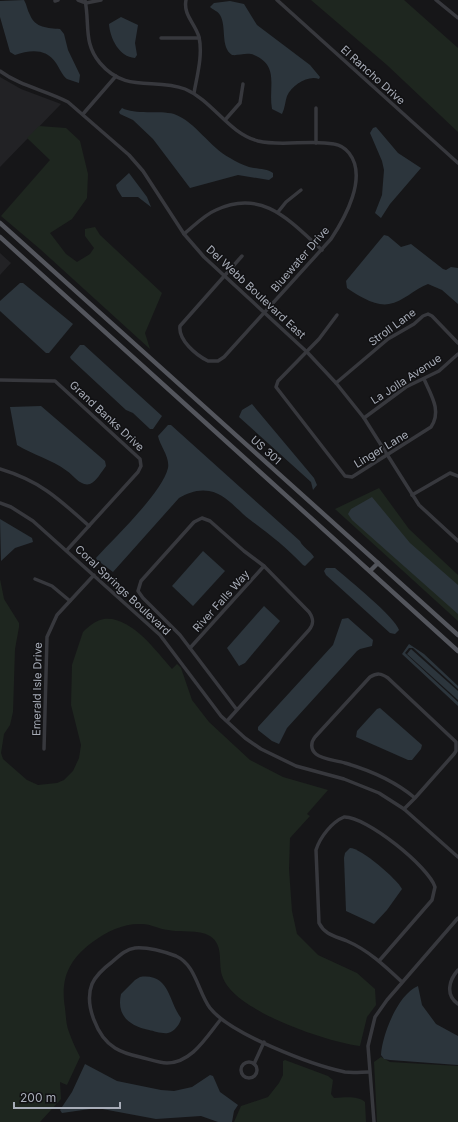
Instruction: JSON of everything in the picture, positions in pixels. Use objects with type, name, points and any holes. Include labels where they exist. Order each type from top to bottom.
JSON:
[{"type":"main road","name":"US 301","points":[[0,223],[458,635]]},
{"type":"main road","name":"US 301","points":[[0,237],[458,651]]},
{"type":"main road","points":[[370,572],[378,563]]},
{"type":"street","points":[[78,0],[100,0]]},
{"type":"street","points":[[186,0],[184,8],[199,38],[200,55],[194,93]]},
{"type":"street","name":"El Rancho Drive","points":[[276,0],[458,163]]},
{"type":"street","points":[[436,0],[458,18]]},
{"type":"street","name":"Bluewater Drive","points":[[86,1],[90,48],[102,65],[116,76],[136,84],[172,85],[194,93],[245,136],[257,141],[270,144],[333,143],[346,149],[352,157],[357,175],[348,209],[341,225],[322,250],[224,357],[218,361],[206,360],[184,342],[179,333],[181,323],[224,276]]},
{"type":"street","points":[[161,38],[199,38]]},
{"type":"street","name":"Del Webb Boulevard East","points":[[0,71],[20,83],[68,102],[129,155],[144,171],[184,234],[224,276],[307,352],[336,383],[364,418],[412,495],[429,516],[458,541]]},
{"type":"street","points":[[83,114],[116,76]]},
{"type":"street","points":[[225,120],[240,103],[243,84]]},
{"type":"street","points":[[316,108],[316,143]]},
{"type":"street","points":[[278,212],[289,199],[301,190]]},
{"type":"street","points":[[184,234],[215,210],[229,205],[242,203],[257,204],[278,212],[322,250]]},
{"type":"street","points":[[224,276],[242,256]]},
{"type":"street","name":"Stroll Lane","points":[[336,383],[388,340],[428,314],[432,316],[458,343]]},
{"type":"street","points":[[307,352],[329,328],[338,315]]},
{"type":"street","name":"Linger Lane","points":[[307,352],[278,381],[276,387],[345,476],[352,477],[427,431],[434,422],[436,408],[424,379]]},
{"type":"street","name":"La Jolla Avenue","points":[[364,418],[406,387],[440,371],[458,354]]},
{"type":"street","name":"Grand Banks Drive","points":[[0,380],[55,381],[139,457],[141,462],[140,469],[67,550]]},
{"type":"street","points":[[0,469],[25,477],[50,491],[89,526]]},
{"type":"street","points":[[412,495],[450,473],[458,476]]},
{"type":"street","name":"Coral Springs Boulevard","points":[[0,503],[22,513],[67,550],[160,636],[227,721],[245,738],[278,758],[296,766],[380,793],[404,809],[458,857]]},
{"type":"street","points":[[227,721],[237,710],[313,624],[313,619],[309,612],[264,566],[244,551],[210,521],[202,518],[194,522],[141,581],[138,591],[190,648],[237,710]]},
{"type":"street","name":"River Falls Way","points":[[190,648],[264,566]]},
{"type":"street","name":"Emerald Isle Drive","points":[[44,748],[47,637],[53,622],[94,575]]},
{"type":"street","points":[[35,579],[52,586],[70,601]]},
{"type":"street","points":[[404,809],[414,798],[454,754],[456,750],[456,742],[388,678],[380,674],[374,674],[315,737],[312,746],[314,752],[321,758],[368,771],[402,788],[414,798]]},
{"type":"street","points":[[379,961],[432,900],[435,887],[429,874],[385,836],[358,819],[344,817],[335,822],[319,842],[316,850],[319,923],[327,934],[354,944],[379,961],[402,982]]},
{"type":"street","points":[[374,1122],[368,1046],[375,1017],[402,982],[458,918]]},
{"type":"street","points":[[221,1019],[192,1053],[176,1062],[166,1063],[124,1053],[104,1040],[96,1026],[91,1005],[90,990],[97,975],[127,951],[135,948],[161,952],[181,958],[188,964],[200,992],[210,1009],[221,1019],[264,1042],[307,1061],[346,1072],[369,1072]]},
{"type":"street","points":[[458,970],[451,979],[449,986],[451,996],[458,1004]]},
{"type":"street","points":[[254,1064],[264,1042]]},
{"type":"street","points":[[249,1062],[254,1064],[257,1068],[255,1075],[248,1078],[242,1071],[244,1064],[249,1062]]},
{"type":"shaded area","points":[[24,0],[35,23],[42,26],[60,29],[64,34],[68,50],[80,75],[79,83],[67,79],[52,58],[43,53],[32,51],[15,55],[10,52],[0,17],[0,1]]},
{"type":"shaded area","points":[[311,0],[404,0],[458,48],[458,132],[387,65]]},
{"type":"shaded area","points":[[230,1],[244,4],[257,25],[310,65],[320,77],[319,79],[310,78],[296,85],[287,96],[282,114],[272,109],[271,78],[267,65],[262,60],[251,54],[232,55],[226,47],[222,20],[219,14],[210,7],[214,3]]},
{"type":"shaded area","points":[[121,17],[138,25],[135,43],[137,55],[135,58],[124,54],[113,41],[109,24]]},
{"type":"shaded area","points":[[0,77],[21,89],[61,104],[0,167]]},
{"type":"shaded area","points":[[122,108],[140,112],[161,112],[174,114],[189,123],[222,153],[235,161],[252,168],[271,171],[273,173],[273,177],[269,180],[238,175],[190,188],[153,139],[133,120],[120,114],[119,112]]},
{"type":"shaded area","points":[[39,126],[66,128],[80,141],[88,174],[87,198],[72,219],[50,233],[66,254],[77,262],[90,254],[94,248],[85,236],[85,229],[95,227],[100,235],[162,293],[145,333],[150,349],[40,249],[1,216],[50,160],[27,138]]},
{"type":"shaded area","points":[[376,127],[398,153],[421,168],[390,204],[381,218],[375,213],[382,195],[384,170],[382,161],[370,133],[373,128]]},
{"type":"shaded area","points":[[129,173],[147,197],[151,207],[138,197],[122,197],[116,185]]},
{"type":"shaded area","points":[[384,235],[388,236],[401,247],[411,244],[443,269],[446,270],[451,267],[458,268],[458,304],[442,290],[428,284],[399,301],[389,304],[378,304],[367,300],[347,288],[346,281]]},
{"type":"shaded area","points":[[0,253],[11,263],[0,275]]},
{"type":"shaded area","points":[[20,283],[23,283],[73,324],[49,353],[46,353],[0,311],[0,301]]},
{"type":"shaded area","points":[[80,345],[84,345],[162,416],[153,429],[150,429],[133,413],[126,410],[71,359],[70,357]]},
{"type":"shaded area","points":[[252,404],[314,478],[317,485],[313,490],[311,482],[239,417],[242,410]]},
{"type":"shaded area","points":[[41,406],[105,461],[106,466],[97,479],[92,483],[83,484],[61,467],[17,445],[10,407]]},
{"type":"shaded area","points":[[168,425],[171,425],[300,541],[314,557],[305,566],[303,565],[283,546],[221,495],[209,491],[197,491],[179,498],[113,572],[97,560],[96,558],[148,502],[164,478],[168,468],[168,460],[158,436]]},
{"type":"shaded area","points":[[379,488],[409,529],[458,575],[458,621],[335,509]]},
{"type":"shaded area","points":[[372,497],[410,543],[458,585],[458,614],[352,520],[348,514],[351,509]]},
{"type":"shaded area","points":[[0,519],[32,538],[33,542],[15,548],[1,561]]},
{"type":"shaded area","points":[[203,551],[225,571],[193,606],[172,586]]},
{"type":"shaded area","points":[[326,568],[335,568],[381,608],[396,624],[399,630],[395,634],[390,633],[326,575],[324,571]]},
{"type":"shaded area","points":[[0,579],[4,599],[19,623],[15,649],[13,712],[10,725],[4,734],[1,753],[3,759],[27,780],[38,785],[57,783],[64,780],[73,771],[79,758],[81,745],[71,705],[72,665],[83,632],[95,622],[104,619],[124,623],[151,644],[172,669],[177,664],[181,668],[192,700],[209,722],[250,760],[283,777],[328,790],[307,814],[310,816],[290,838],[289,869],[292,911],[297,934],[318,955],[357,973],[375,989],[376,1005],[367,1017],[360,1046],[326,1038],[284,1023],[245,1002],[231,990],[223,978],[221,973],[218,945],[210,936],[195,932],[173,931],[145,924],[123,926],[110,931],[85,948],[73,962],[65,978],[64,997],[67,1026],[80,1057],[67,1085],[60,1082],[61,1099],[40,1122],[0,1122]]},
{"type":"shaded area","points":[[264,606],[280,621],[245,663],[239,666],[227,648]]},
{"type":"shaded area","points":[[348,618],[373,640],[372,646],[357,651],[287,728],[279,744],[272,741],[258,730],[258,727],[333,645],[342,619]]},
{"type":"shaded area","points":[[409,644],[424,654],[458,686],[458,689],[413,648],[409,648],[405,653],[458,702],[458,706],[402,654]]},
{"type":"shaded area","points":[[411,649],[458,691],[458,700],[407,654]]},
{"type":"shaded area","points":[[380,708],[422,745],[421,749],[412,760],[408,760],[356,737],[357,731],[377,709]]},
{"type":"shaded area","points":[[350,848],[355,849],[370,858],[393,878],[402,889],[387,910],[374,924],[346,911],[344,858],[345,853]]},
{"type":"shaded area","points":[[140,977],[157,979],[167,990],[181,1018],[177,1027],[173,1031],[161,1033],[136,1026],[126,1019],[121,1008],[121,994]]},
{"type":"shaded area","points":[[418,986],[422,1005],[436,1024],[458,1036],[458,1065],[390,1060],[384,1059],[381,1055],[384,1037],[392,1016],[404,997]]},
{"type":"shaded area","points":[[381,1057],[390,1062],[458,1066],[458,1122],[377,1122],[374,1062]]},
{"type":"shaded area","points":[[285,1060],[328,1076],[333,1080],[331,1094],[334,1098],[358,1098],[365,1102],[366,1122],[234,1122],[241,1106],[268,1097],[279,1083],[283,1075],[283,1061]]},
{"type":"shaded area","points":[[85,1064],[117,1081],[161,1090],[174,1091],[192,1087],[210,1075],[213,1076],[220,1092],[238,1105],[234,1111],[232,1122],[218,1122],[201,1116],[156,1119],[97,1108],[62,1113],[60,1110],[72,1092]]}]
